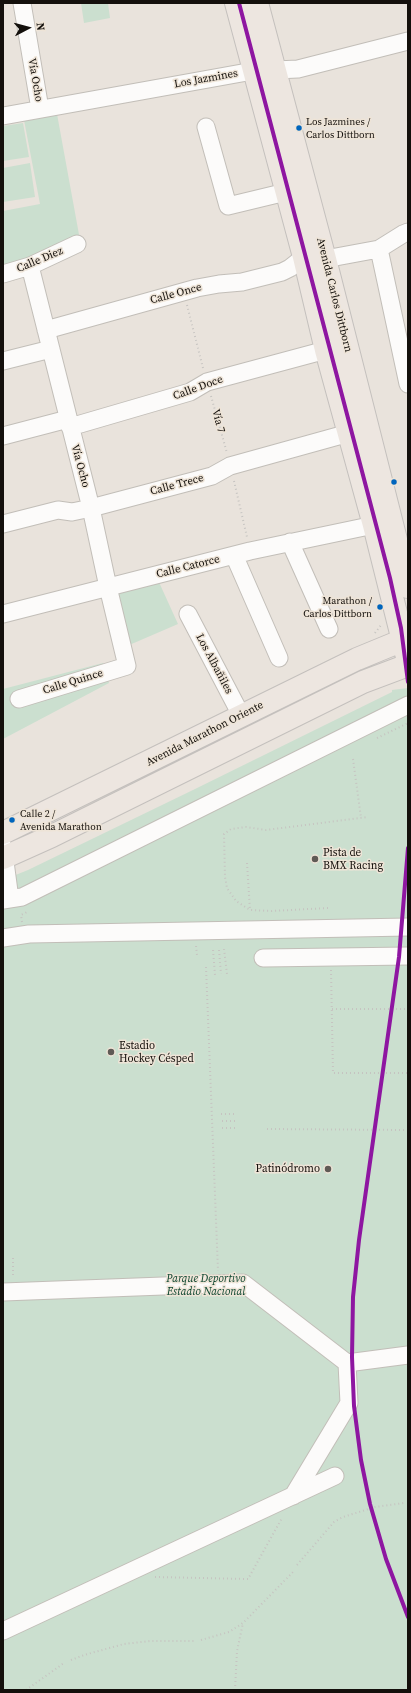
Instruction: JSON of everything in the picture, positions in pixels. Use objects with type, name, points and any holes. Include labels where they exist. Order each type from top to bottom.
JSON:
[{"type":"main road","name":"Avenida Carlos Dittborn","points":[[236,3],[304,257],[326,350],[374,525],[399,589]]},
{"type":"main road","name":"Avenida Carlos Dittborn","points":[[257,3],[325,259],[399,589],[408,661]]},
{"type":"main road","points":[[357,658],[376,641],[385,630],[399,589]]},
{"type":"main road","name":"Avenida Marathon Oriente","points":[[3,833],[357,658],[406,639]]},
{"type":"main road","name":"Avenida Marathon Oriente","points":[[3,854],[52,836],[363,682],[408,665]]},
{"type":"main road","points":[[140,766],[152,786]]},
{"type":"street","name":"Vía Ocho","points":[[22,3],[40,109]]},
{"type":"street","name":"Los Jazmines","points":[[3,116],[253,70],[298,69],[408,41]]},
{"type":"street","points":[[206,127],[228,206],[286,192]]},
{"type":"street","points":[[325,259],[379,249],[402,234],[408,232]]},
{"type":"street","name":"Calle Diez","points":[[3,274],[30,266],[77,244]]},
{"type":"street","points":[[379,249],[408,384]]},
{"type":"street","name":"Calle Once","points":[[46,330],[211,285],[250,281],[282,272],[290,268],[304,257]]},
{"type":"street","name":"Vía Ocho","points":[[30,266],[91,508],[127,666]]},
{"type":"street","points":[[3,361],[51,350]]},
{"type":"street","name":"Calle Doce","points":[[3,436],[69,423],[190,392],[207,382],[326,350]]},
{"type":"street","name":"Calle Trece","points":[[3,524],[58,510],[72,512],[91,508],[212,476],[230,466],[349,432]]},
{"type":"street","name":"Calle Catorce","points":[[3,614],[250,551],[374,525]]},
{"type":"street","points":[[290,542],[329,629]]},
{"type":"street","points":[[234,555],[279,658]]},
{"type":"street","name":"Los Albañiles","points":[[188,614],[241,715]]},
{"type":"street","name":"Calle Quince","points":[[19,699],[127,666]]},
{"type":"street","points":[[3,854],[7,900],[22,897],[408,705]]},
{"type":"street","points":[[3,938],[29,934],[408,927]]},
{"type":"street","points":[[263,958],[408,956]]},
{"type":"street","points":[[3,1292],[243,1283],[347,1363],[408,1355]]},
{"type":"street","points":[[293,1496],[349,1403],[347,1363]]},
{"type":"street","points":[[3,1631],[335,1476]]},
{"type":"path","name":"Vía 7","points":[[183,292],[230,466],[250,551]]},
{"type":"path","points":[[353,758],[361,818]]},
{"type":"path","points":[[328,908],[272,911],[250,910],[236,901],[227,888],[223,839],[227,831],[252,827],[266,830],[368,817]]},
{"type":"path","points":[[247,863],[250,910]]},
{"type":"path","points":[[224,949],[227,974]]},
{"type":"path","points":[[214,950],[215,975]]},
{"type":"path","points":[[219,950],[221,974]]},
{"type":"path","points":[[331,957],[333,1073],[408,1073]]},
{"type":"path","points":[[206,967],[218,1274]]},
{"type":"path","points":[[332,1009],[408,1009]]},
{"type":"path","points":[[221,1114],[236,1114]]},
{"type":"path","points":[[222,1121],[236,1121]]},
{"type":"path","points":[[222,1128],[236,1128]]},
{"type":"path","points":[[267,1129],[408,1130]]},
{"type":"path","points":[[13,1258],[13,1275]]},
{"type":"path","points":[[154,1577],[248,1579],[293,1496]]},
{"type":"path","points":[[297,1565],[334,1522],[343,1516],[375,1507],[404,1503]]},
{"type":"path","points":[[201,1640],[229,1632],[243,1623],[293,1572]]},
{"type":"path","points":[[235,1690],[237,1651],[243,1623]]},
{"type":"path","points":[[71,1660],[124,1644],[150,1641],[194,1641]]},
{"type":"path","points":[[26,1690],[64,1663]]},
{"type":"green space","points":[[81,3],[108,3],[110,18],[84,23]]},
{"type":"green space","points":[[57,114],[82,251],[3,266],[3,211],[40,204],[24,120]]},
{"type":"green space","points":[[23,123],[29,157],[3,161],[3,126]]},
{"type":"green space","points":[[30,163],[35,197],[3,202],[3,168]]},
{"type":"green space","points":[[158,580],[178,624],[127,646],[114,594]]},
{"type":"green space","points":[[103,663],[109,683],[3,739],[3,689]]},
{"type":"green space","name":"Parque Deportivo Estadio Nacional","points":[[408,688],[408,1690],[3,1690],[3,880],[28,870],[193,790],[392,692],[392,690]]},
{"type":"transit line","points":[[239,3],[390,578],[401,628],[408,682]]},
{"type":"transit line","points":[[408,848],[399,957],[359,1240],[353,1297],[352,1357],[354,1406],[361,1460],[370,1504],[386,1559],[408,1617]]},
{"type":"place","name":"Los Jazmines / Carlos Dittborn","points":[[299,128]]},
{"type":"place","name":"Marathon / Carlos Dittborn","points":[[380,607]]},
{"type":"place","name":"Calle 2 / Avenida Marathon","points":[[12,820]]},
{"type":"place","name":"Pista de BMX Racing","points":[[315,859]]},
{"type":"place","name":"Estadio Hockey Césped","points":[[111,1052]]},
{"type":"place","name":"Patinódromo","points":[[328,1169]]}]
